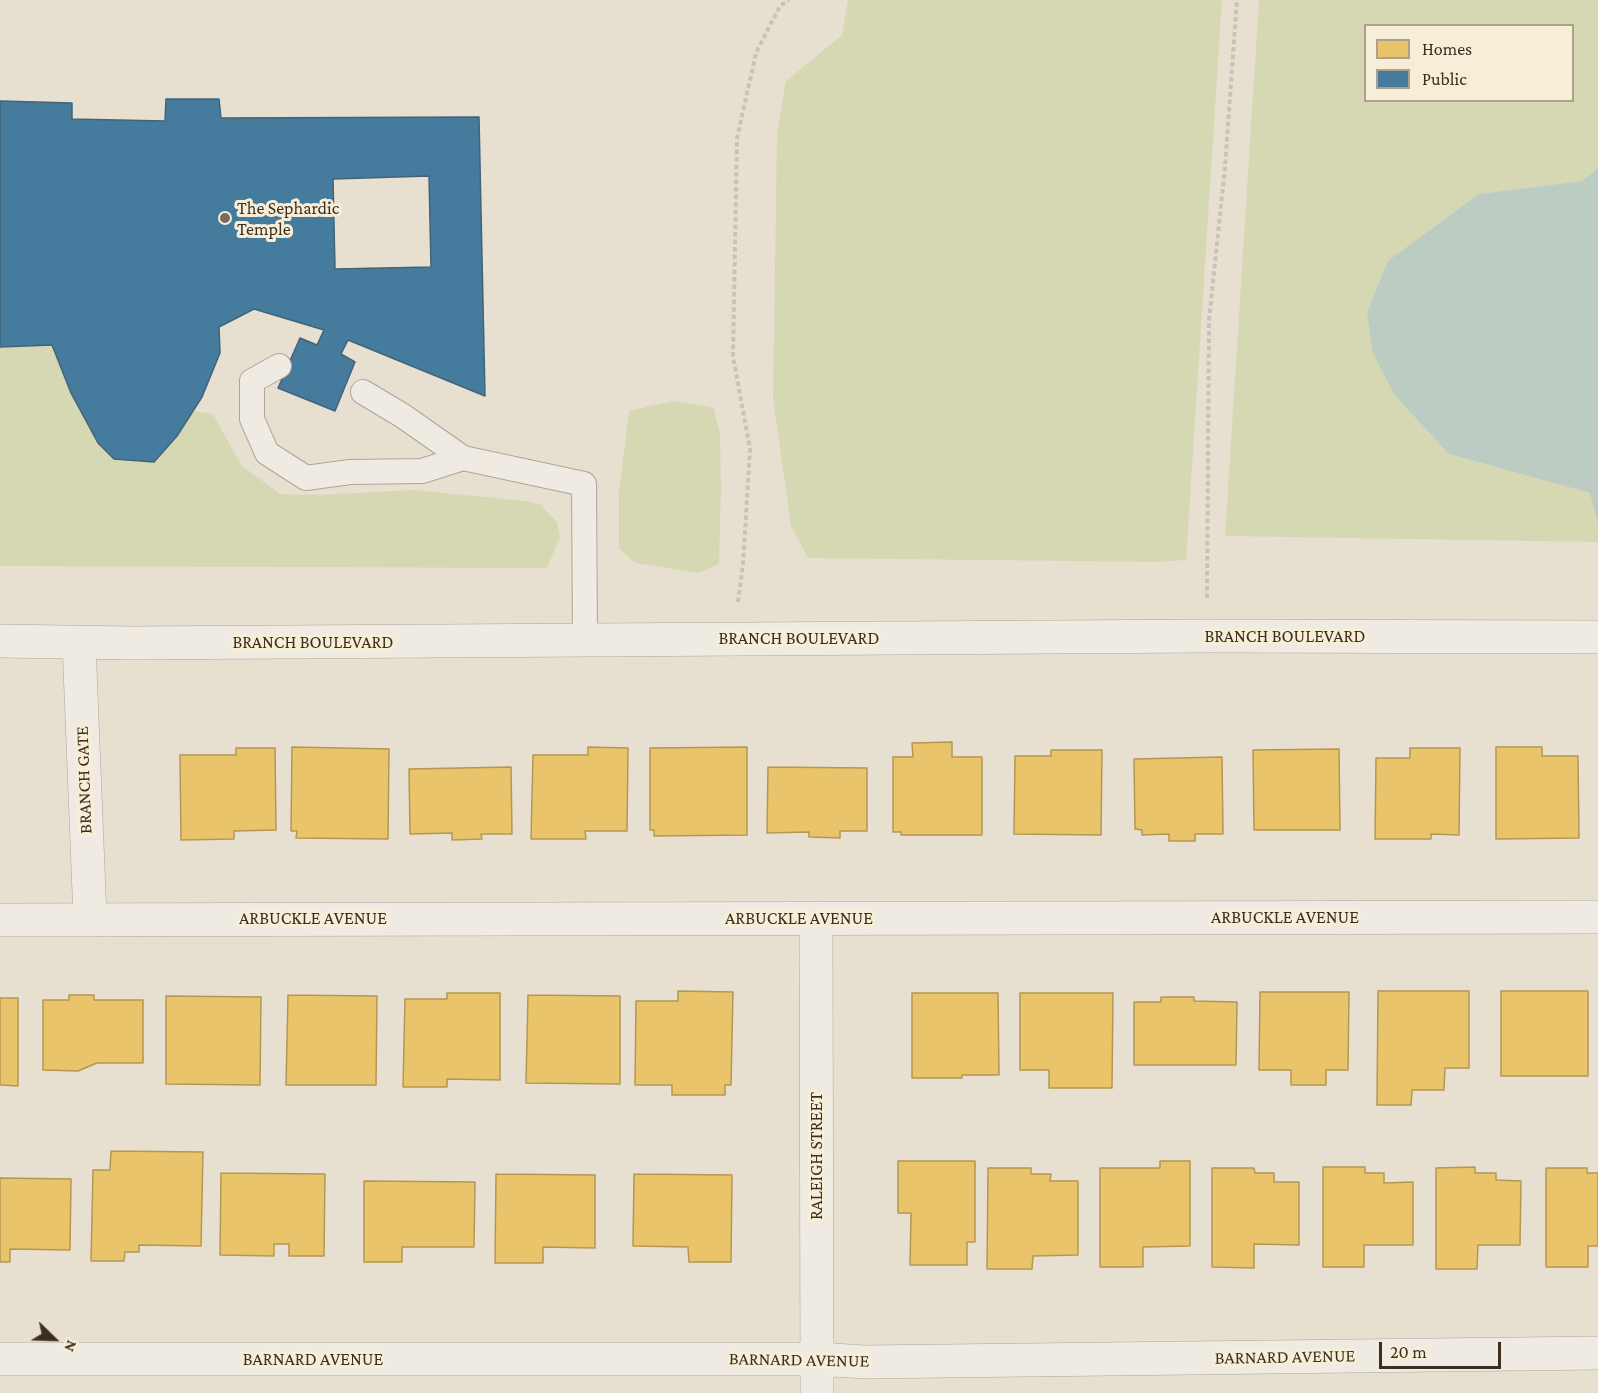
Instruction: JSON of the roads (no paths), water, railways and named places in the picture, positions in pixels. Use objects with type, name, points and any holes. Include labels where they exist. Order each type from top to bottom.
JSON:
[{"type":"street","name":"BRANCH BOULEVARD","points":[[0,641],[80,643],[1207,636],[1598,637]]},
{"type":"street","name":"BRANCH GATE","points":[[80,643],[90,918]]},
{"type":"street","name":"ARBUCKLE AVENUE","points":[[0,920],[90,918],[1598,917]]},
{"type":"street","name":"RALEIGH STREET","points":[[816,918],[817,1393]]},
{"type":"street","name":"BARNARD AVENUE","points":[[0,1359],[817,1359],[865,1362],[1598,1353]]},
{"type":"lane","points":[[279,366],[252,381],[252,419],[267,453],[306,478],[350,472],[422,471],[464,458]]},
{"type":"lane","points":[[363,392],[464,458],[584,484],[585,640]]},
{"type":"place","name":"The Sephardic Temple","points":[[225,218]]}]
